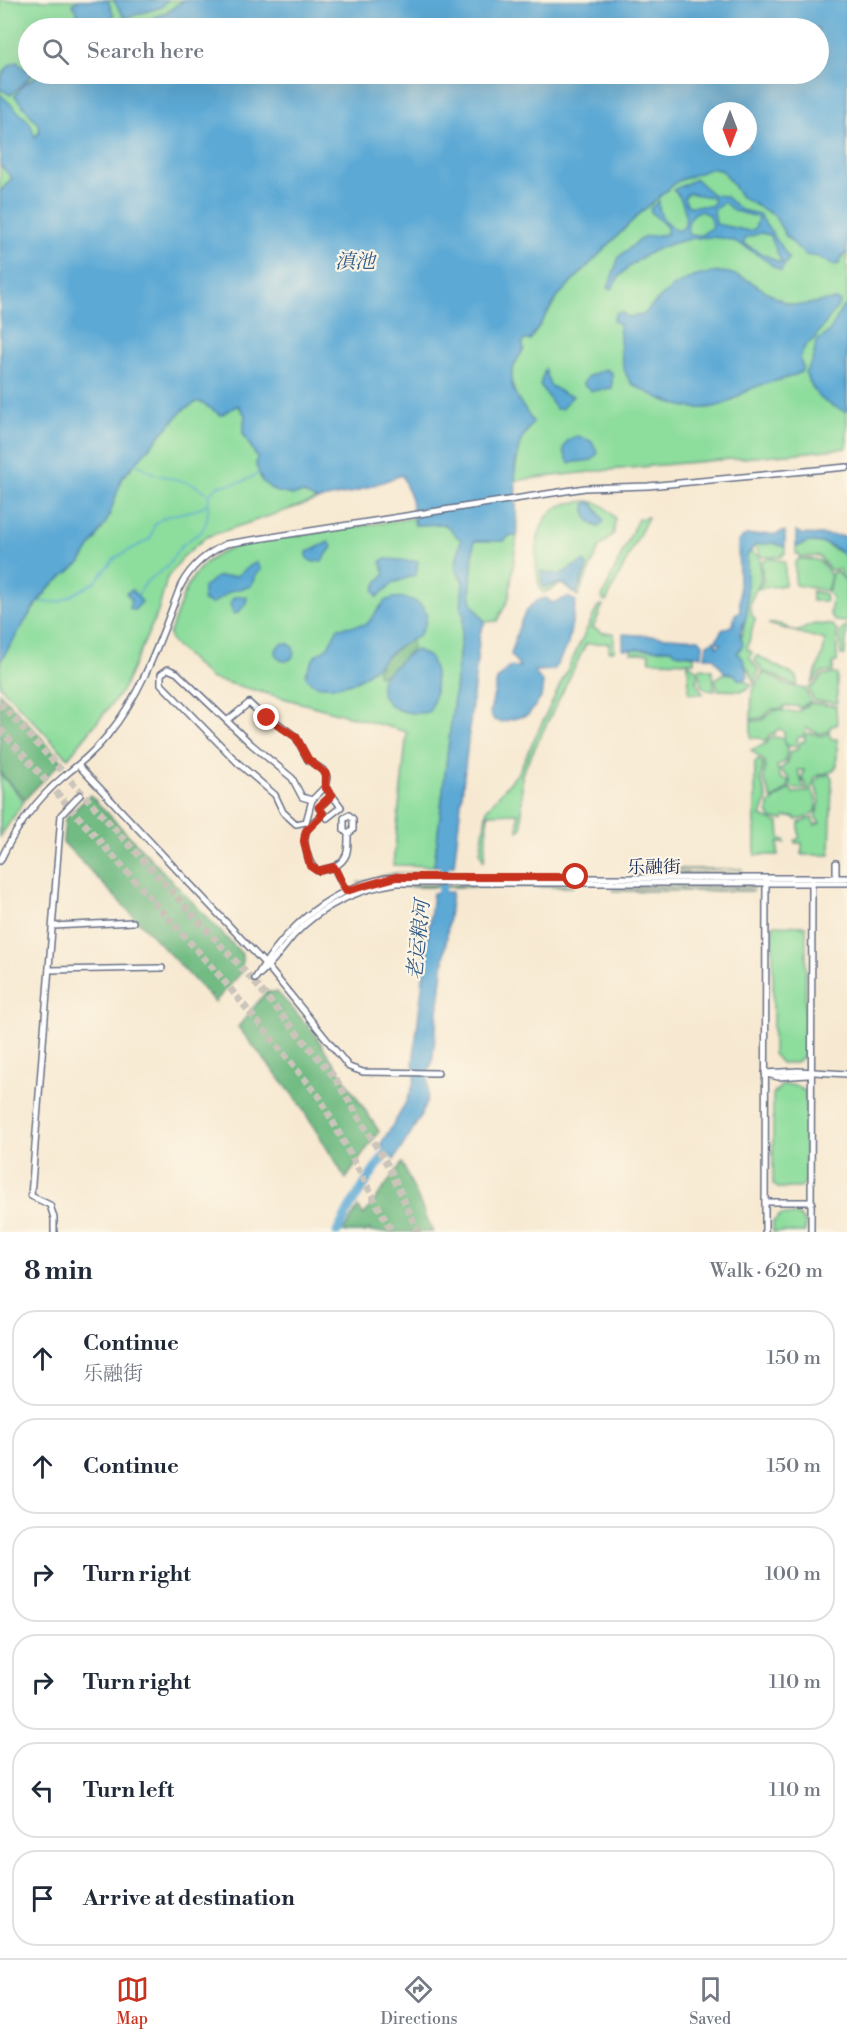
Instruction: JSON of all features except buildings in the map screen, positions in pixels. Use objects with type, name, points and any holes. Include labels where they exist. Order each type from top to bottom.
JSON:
[{"type":"street","points":[[0,861],[31,810],[63,777],[79,766],[123,716],[142,684],[159,648],[187,573],[199,560],[226,544],[585,488],[678,483],[847,467]]},
{"type":"street","points":[[228,720],[249,703],[264,717],[271,718],[296,737],[308,759],[323,770],[327,777],[325,787],[312,800],[304,824],[296,824],[284,812],[275,795],[238,762],[161,684],[161,674],[168,669],[177,673],[251,744],[267,754],[292,778],[302,797],[312,800]]},
{"type":"street","points":[[79,766],[266,964],[349,1067],[363,1072],[438,1073]]},
{"type":"street","points":[[325,787],[332,795],[341,807],[330,818],[323,814],[319,807],[332,795]]},
{"type":"street","points":[[54,1232],[54,1218],[50,1205],[31,1196],[61,814],[80,795]]},
{"type":"street","points":[[323,814],[306,831],[304,841],[309,863],[318,871],[334,867],[346,859],[348,834]]},
{"type":"street","points":[[836,863],[836,878]]},
{"type":"street","points":[[334,867],[347,893]]},
{"type":"street","name":"乐融街","points":[[266,964],[303,926],[347,893],[388,884],[429,879],[812,880],[847,878]]},
{"type":"street","points":[[765,1232],[766,880]]},
{"type":"street","points":[[812,880],[812,1232]]},
{"type":"street","name":"乐融街","points":[[812,880],[847,883]]},
{"type":"street","points":[[53,926],[133,922]]},
{"type":"street","points":[[49,970],[162,968]]},
{"type":"street","points":[[765,1074],[778,1077],[847,1074]]},
{"type":"street","points":[[765,1202],[812,1202]]},
{"type":"green space","points":[[0,0],[184,0],[154,18],[18,18],[18,84],[25,84],[15,96],[39,125],[39,133],[5,169],[12,178],[0,192]]},
{"type":"green space","points":[[712,168],[723,171],[741,197],[774,215],[786,236],[805,254],[819,257],[833,265],[847,253],[847,448],[513,481],[521,440],[533,422],[512,386],[513,370],[524,349],[522,343],[524,340],[530,340],[559,295],[639,214],[678,181]]},
{"type":"green space","points":[[199,401],[238,405],[245,415],[243,433],[257,458],[256,465],[262,481],[275,491],[293,495],[303,493],[317,500],[206,537],[184,556],[167,578],[158,612],[122,691],[68,758],[0,686],[0,662],[18,630],[50,587],[81,562],[108,519],[122,478],[184,409]]},
{"type":"green space","points":[[588,501],[603,506],[615,518],[614,533],[599,548],[578,596],[573,592],[581,584],[587,566],[572,567],[560,574],[546,573],[546,587],[563,583],[569,590],[561,584],[544,593],[538,581],[536,557],[537,544],[544,522],[560,506]],"holes":[[[593,504],[604,521],[598,527],[590,521],[586,513],[585,506]]]},
{"type":"green space","points":[[648,517],[606,602],[602,597],[638,519]]},
{"type":"green space","points":[[413,518],[415,525],[444,524],[461,540],[455,568],[463,581],[464,614],[434,866],[393,865],[407,732],[210,678],[172,642],[169,635],[186,589],[193,577],[212,558],[227,550],[245,543]]},
{"type":"green space","points":[[509,536],[517,536],[509,598],[497,621],[485,622],[472,603],[470,593],[474,541],[504,541]]},
{"type":"green space","points":[[808,542],[824,543],[846,556],[847,579],[843,578],[839,569],[830,570],[819,556],[799,557],[799,554],[796,554],[796,547]]},
{"type":"green space","points":[[773,543],[785,547],[785,554],[782,554],[782,557],[761,557],[754,545]]},
{"type":"green space","points":[[749,550],[760,558],[761,581],[750,605],[755,619],[747,649],[752,652],[750,658],[759,671],[754,683],[737,653],[747,611],[745,567]]},
{"type":"green space","points":[[770,558],[785,562],[785,585],[756,589],[763,582],[761,562]]},
{"type":"green space","points":[[799,559],[815,559],[824,565],[831,576],[827,591],[795,585],[795,562]]},
{"type":"green space","points":[[836,571],[846,581],[847,622],[835,621],[830,614],[832,598],[828,592],[832,573]]},
{"type":"green space","points":[[812,591],[825,594],[826,601],[812,601]]},
{"type":"green space","points":[[603,605],[593,628],[603,633],[614,633],[614,651],[609,651],[609,643],[586,644],[522,774],[522,828],[518,831],[518,813],[488,814],[484,862],[480,853],[487,809],[518,773],[598,606]]},
{"type":"green space","points":[[768,624],[780,624],[795,632]]},
{"type":"green space","points":[[814,624],[833,625],[837,631],[837,662],[833,663],[833,672],[821,672],[811,685],[823,653],[825,640],[796,632]]},
{"type":"green space","points":[[847,625],[845,655],[841,655],[840,632]]},
{"type":"green space","points":[[408,639],[412,640],[412,649],[387,674],[379,676],[377,670],[382,661]]},
{"type":"green space","points":[[631,649],[671,649],[676,653],[694,656],[694,662],[650,661],[649,653],[631,653]]},
{"type":"green space","points":[[756,655],[797,677],[797,685],[763,672],[755,660]]},
{"type":"green space","points":[[688,663],[697,670],[697,683],[703,694],[689,693]]},
{"type":"green space","points":[[699,669],[712,670],[715,691],[707,690],[701,685]]},
{"type":"green space","points":[[725,673],[734,674],[752,685],[743,691],[718,690],[715,679]]},
{"type":"green space","points":[[767,673],[786,685],[805,689],[811,701],[800,708],[784,706],[783,709],[772,709],[762,718],[751,719],[752,691],[762,674]]},
{"type":"green space","points":[[837,674],[837,703],[814,701],[808,688],[814,686],[822,675]]},
{"type":"green space","points":[[0,693],[62,761],[25,799],[0,773]]},
{"type":"green space","points":[[811,703],[836,706],[837,725],[831,726],[829,731],[821,734],[806,728],[803,737],[798,737],[796,746],[788,746],[784,742],[784,732],[780,729],[775,731],[775,734],[770,734],[765,742],[760,738],[751,738],[751,721],[762,720],[775,710],[797,712]]},
{"type":"green space","points":[[829,733],[831,739],[837,739],[837,765],[833,771],[816,776],[811,789],[806,789],[806,784],[802,780],[804,770],[798,770],[804,789],[795,789],[790,785],[790,779],[780,770],[788,762],[789,752],[798,749],[800,742],[804,742],[806,734],[822,736]]},
{"type":"green space","points":[[771,737],[782,738],[787,747],[786,761],[777,766],[781,779],[788,780],[789,787],[772,800],[764,780],[765,762],[751,750],[766,744]]},
{"type":"green space","points":[[758,759],[763,764],[761,780],[767,799],[761,816],[779,823],[780,839],[785,840],[785,843],[778,843],[778,855],[755,855],[755,762]]},
{"type":"green space","points":[[0,774],[24,801],[0,837]]},
{"type":"green space","points":[[829,774],[832,778],[830,855],[802,855],[802,843],[795,843],[795,840],[799,839],[799,823],[812,818],[815,825],[820,823],[815,817],[820,802],[815,784],[819,777]]},
{"type":"green space","points":[[790,788],[793,793],[813,791],[817,802],[816,811],[806,818],[796,820],[795,817],[784,817],[784,820],[772,819],[768,813],[769,804]]},
{"type":"green space","points":[[90,795],[242,954],[242,972],[215,1002],[63,842],[65,819]]},
{"type":"green space","points":[[633,869],[743,869],[633,870]]},
{"type":"green space","points":[[468,872],[402,873],[357,883],[395,873]]},
{"type":"green space","points":[[743,873],[744,874],[632,874]]},
{"type":"green space","points":[[573,885],[573,887],[397,887]]},
{"type":"green space","points":[[752,886],[753,887],[614,887]]},
{"type":"green space","points":[[753,890],[753,891],[613,891]]},
{"type":"green space","points":[[773,925],[806,926],[805,1055],[795,1063],[781,1063],[773,1054]]},
{"type":"green space","points":[[266,992],[277,992],[311,1029],[379,1131],[346,1179],[297,1100],[238,1027]]},
{"type":"green space","points":[[782,1085],[795,1085],[806,1092],[805,1183],[800,1188],[778,1188],[773,1184],[773,1094]]},
{"type":"green space","points":[[402,1163],[433,1232],[370,1232],[369,1229],[366,1232],[343,1232],[358,1207],[364,1215]]},
{"type":"green space","points":[[780,1215],[798,1215],[805,1222],[805,1232],[773,1232],[773,1222]]},
{"type":"water","points":[[79,0],[108,0],[114,16],[111,18],[80,18],[72,4]]},
{"type":"water","points":[[113,0],[167,0],[162,7],[125,18]]},
{"type":"water","name":"滇池","points":[[184,0],[847,0],[847,253],[841,257],[839,264],[833,265],[819,257],[805,255],[786,236],[774,215],[741,197],[723,171],[712,168],[678,181],[639,214],[559,295],[530,340],[524,340],[522,343],[524,349],[513,370],[512,386],[533,422],[521,440],[515,466],[517,536],[509,536],[504,541],[474,541],[470,593],[472,603],[485,622],[480,633],[454,866],[434,866],[464,614],[461,610],[463,581],[455,568],[461,540],[444,524],[415,525],[411,499],[402,475],[351,493],[317,500],[303,493],[293,495],[274,491],[262,481],[256,465],[257,457],[243,433],[245,415],[238,405],[221,415],[199,401],[184,409],[122,478],[108,519],[81,562],[50,587],[37,602],[0,662],[0,192],[12,178],[0,165],[0,94],[30,123],[35,137],[39,133],[39,125],[15,96],[25,84],[829,84],[829,18],[154,18]]},
{"type":"water","points":[[18,63],[18,84],[23,84],[11,95],[0,89],[4,72]]},
{"type":"water","points":[[696,179],[713,195],[725,196],[741,210],[759,214],[789,258],[781,271],[734,241],[701,238],[665,246],[647,254],[620,276],[612,289],[608,288],[619,257],[643,237],[667,234],[667,227],[650,209],[659,201],[661,215],[667,223],[679,231],[684,227],[684,207],[680,197],[673,190]],"holes":[[[688,193],[711,197],[714,200],[712,206],[688,206],[684,198]],[[724,202],[734,211],[758,217],[755,229],[749,231],[716,224],[714,210]],[[700,211],[709,215],[713,227],[701,235],[689,235],[688,224],[696,212]],[[761,233],[770,235],[782,264],[744,244],[745,238]]]},
{"type":"water","points":[[720,272],[738,276],[778,299],[794,305],[831,300],[841,302],[814,339],[805,346],[800,358],[803,368],[801,372],[753,388],[724,404],[700,408],[665,401],[632,384],[623,363],[619,324],[613,321],[616,313],[622,312],[627,317],[643,315],[677,285],[696,276]]},
{"type":"water","points":[[847,304],[847,412],[821,398],[805,373],[813,360],[816,342],[830,331],[842,308]]},
{"type":"water","points":[[545,369],[550,385],[564,394],[573,396],[561,409],[556,409],[540,385]]},
{"type":"water","points":[[605,369],[612,373],[612,388],[592,391],[583,384],[587,377]]},
{"type":"water","points":[[578,436],[591,441],[598,453],[592,460],[569,463],[563,450],[565,444],[568,440]]},
{"type":"water","points":[[588,502],[593,504],[604,521],[599,527],[590,522],[587,516],[585,506]]},
{"type":"water","points":[[785,531],[785,547],[773,543],[755,545],[747,556],[747,614],[740,633],[743,645],[737,653],[743,659],[748,676],[744,680],[738,679],[734,674],[725,673],[713,657],[705,657],[707,644],[715,640],[717,647],[721,644],[716,640],[722,630],[733,625],[735,614],[740,612],[738,541],[746,535],[776,534]]},
{"type":"water","points":[[796,531],[802,534],[846,536],[847,558],[835,548],[825,544],[807,542],[796,547]]},
{"type":"water","points":[[329,542],[332,547],[322,561],[313,562],[307,558],[307,552]]},
{"type":"water","points":[[384,559],[418,561],[416,575],[393,583],[377,597],[374,590],[378,581],[385,574],[381,562]]},
{"type":"water","points":[[584,561],[587,566],[576,594],[563,583],[543,587],[541,571],[559,575]]},
{"type":"water","points":[[256,562],[261,570],[256,574],[251,586],[231,591],[212,604],[203,601],[203,588],[216,577],[236,576]]},
{"type":"water","points":[[132,590],[142,602],[134,610],[129,608],[131,599],[126,593]]},
{"type":"water","points":[[234,597],[247,597],[246,603],[236,614],[233,613],[230,603]]},
{"type":"water","points":[[568,597],[576,601],[568,644],[554,670],[534,671],[543,683],[541,698],[528,715],[501,722],[494,720],[490,713],[497,680],[509,667],[520,667],[511,655],[521,620],[531,606],[538,601],[546,598],[553,603]]},
{"type":"water","points":[[405,598],[422,606],[426,617],[419,635],[398,647],[365,676],[348,684],[324,686],[315,685],[308,680],[305,675],[315,656],[328,647],[338,628],[367,624],[385,601]]},
{"type":"water","points":[[623,634],[699,639],[703,644],[702,656],[676,653],[671,649],[623,649]]},
{"type":"water","points":[[281,643],[289,643],[294,648],[292,659],[281,661],[276,656],[276,648]]},
{"type":"water","points":[[417,650],[430,658],[433,664],[435,693],[429,712],[415,713],[395,708],[385,699],[380,684],[385,675],[405,656]]},
{"type":"water","points":[[452,892],[432,1063],[428,1076],[427,1100],[416,1124],[394,1160],[380,1145],[405,1104],[414,1081],[413,1064],[433,893]]},
{"type":"waterway","points":[[135,463],[153,473],[189,483],[208,494]]},
{"type":"waterway","points":[[137,596],[147,581],[166,568],[182,545],[202,531],[207,520],[209,495],[213,490],[218,486],[242,482],[259,473]]},
{"type":"waterway","points":[[37,602],[60,602],[95,582],[115,558],[150,539],[154,526],[159,521],[165,517],[194,510],[207,503]]},
{"type":"waterway","name":"老运粮河","points":[[440,902],[446,854]]},
{"type":"waterway","name":"老运粮河","points":[[337,1232],[351,1205],[393,1142]]},
{"type":"tunnel","points":[[0,703],[249,976],[335,1078],[390,1169],[418,1232]]},
{"type":"tunnel","points":[[0,729],[219,975],[320,1098],[392,1232]]},
{"type":"route","points":[[267,718],[271,718],[296,737],[310,762],[326,774],[325,787],[332,795],[319,807],[323,814],[308,828],[304,841],[308,849],[310,866],[318,871],[326,871],[334,867],[346,891],[375,880],[396,877],[576,877]]}]
